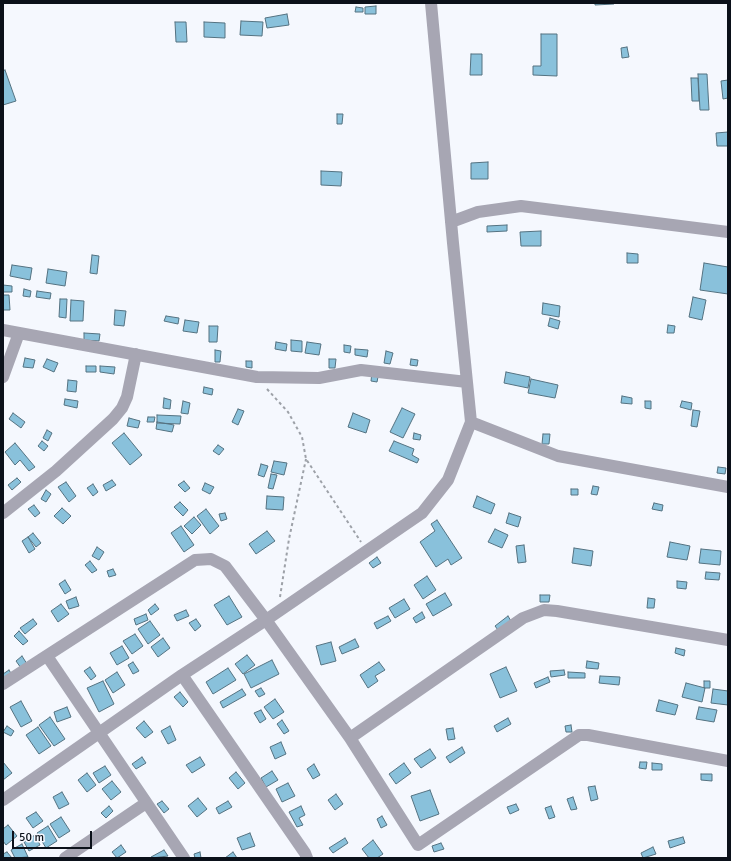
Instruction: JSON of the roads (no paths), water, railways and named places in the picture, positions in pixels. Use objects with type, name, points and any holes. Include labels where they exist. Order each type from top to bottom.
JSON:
[{"type":"street","points":[[3,800],[182,675],[278,612],[422,513],[448,480],[471,422],[431,3]]},
{"type":"street","points":[[451,222],[478,212],[521,206],[728,232]]},
{"type":"street","points":[[3,330],[257,377],[319,378],[361,370],[467,382]]},
{"type":"street","points":[[3,377],[19,333]]},
{"type":"street","points":[[3,513],[56,471],[113,419],[122,408],[127,396],[136,354]]},
{"type":"street","points":[[471,422],[558,456],[728,487]]},
{"type":"street","points":[[3,684],[195,560],[211,559],[225,566],[266,620],[350,738],[418,845],[579,735],[588,734],[728,761]]},
{"type":"street","points":[[350,738],[523,618],[539,611],[557,611],[728,640]]},
{"type":"street","points":[[47,656],[184,858]]},
{"type":"street","points":[[182,675],[307,858]]},
{"type":"street","points":[[65,858],[146,803]]}]
